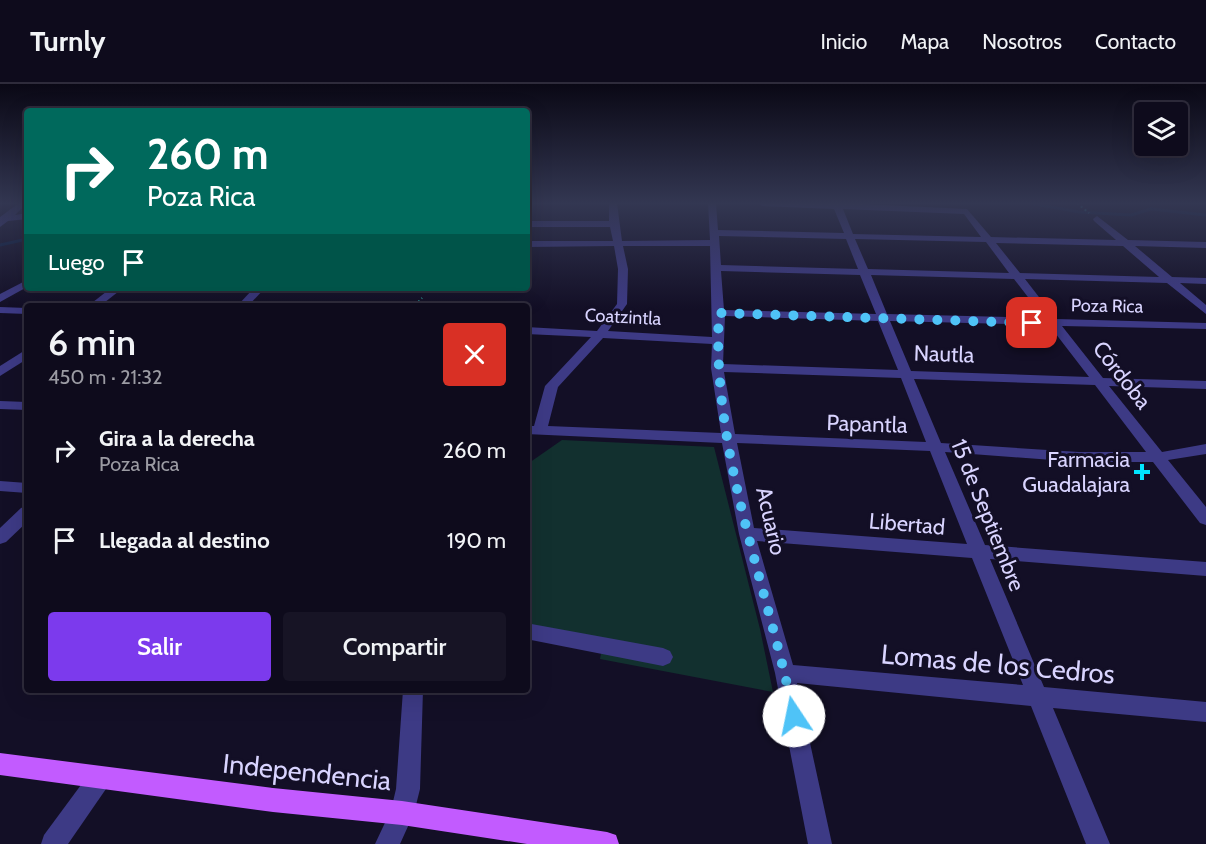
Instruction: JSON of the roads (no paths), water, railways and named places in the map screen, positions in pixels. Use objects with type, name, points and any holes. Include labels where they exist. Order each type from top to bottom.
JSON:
[{"type":"main road","name":"Independencia","points":[[0,764],[402,813],[607,844]]},
{"type":"street","points":[[533,430],[552,386],[600,334],[622,304],[623,269],[615,238]]},
{"type":"street","points":[[530,244],[616,244],[705,238]]},
{"type":"street","name":"Acuario","points":[[713,238],[719,313],[717,368],[729,440],[747,534],[785,673],[820,844]]},
{"type":"street","name":"15 de Septiembre","points":[[851,238],[1098,844]]},
{"type":"street","points":[[963,238],[1206,245]]},
{"type":"street","points":[[1120,238],[1206,311]]},
{"type":"street","name":"Córdoba","points":[[988,239],[1203,512]]},
{"type":"street","points":[[716,268],[1018,278],[1206,281]]},
{"type":"street","points":[[0,299],[24,285]]},
{"type":"street","points":[[97,303],[113,291]]},
{"type":"street","points":[[245,303],[257,291]]},
{"type":"street","points":[[0,310],[24,311]]},
{"type":"street","name":"Poza Rica","points":[[719,313],[1206,326]]},
{"type":"street","name":"Coatzintla","points":[[530,330],[717,341]]},
{"type":"street","points":[[0,372],[24,355]]},
{"type":"street","name":"Nautla","points":[[717,368],[1206,385]]},
{"type":"street","points":[[0,405],[24,406]]},
{"type":"street","name":"Papantla","points":[[533,430],[936,447],[1079,457],[1158,457],[1206,449]]},
{"type":"street","points":[[0,486],[24,488]]},
{"type":"street","points":[[0,538],[24,515]]},
{"type":"street","name":"Libertad","points":[[747,534],[1206,569]]},
{"type":"street","points":[[530,632],[663,657]]},
{"type":"street","name":"Lomas de los Cedros","points":[[785,673],[1206,712]]},
{"type":"street","points":[[387,844],[402,813],[408,789],[413,693]]},
{"type":"street","points":[[53,844],[100,778]]},
{"type":"waterway","points":[[0,245],[24,240]]},
{"type":"place","name":"Farmacia Guadalajara","points":[[1142,472]]}]
